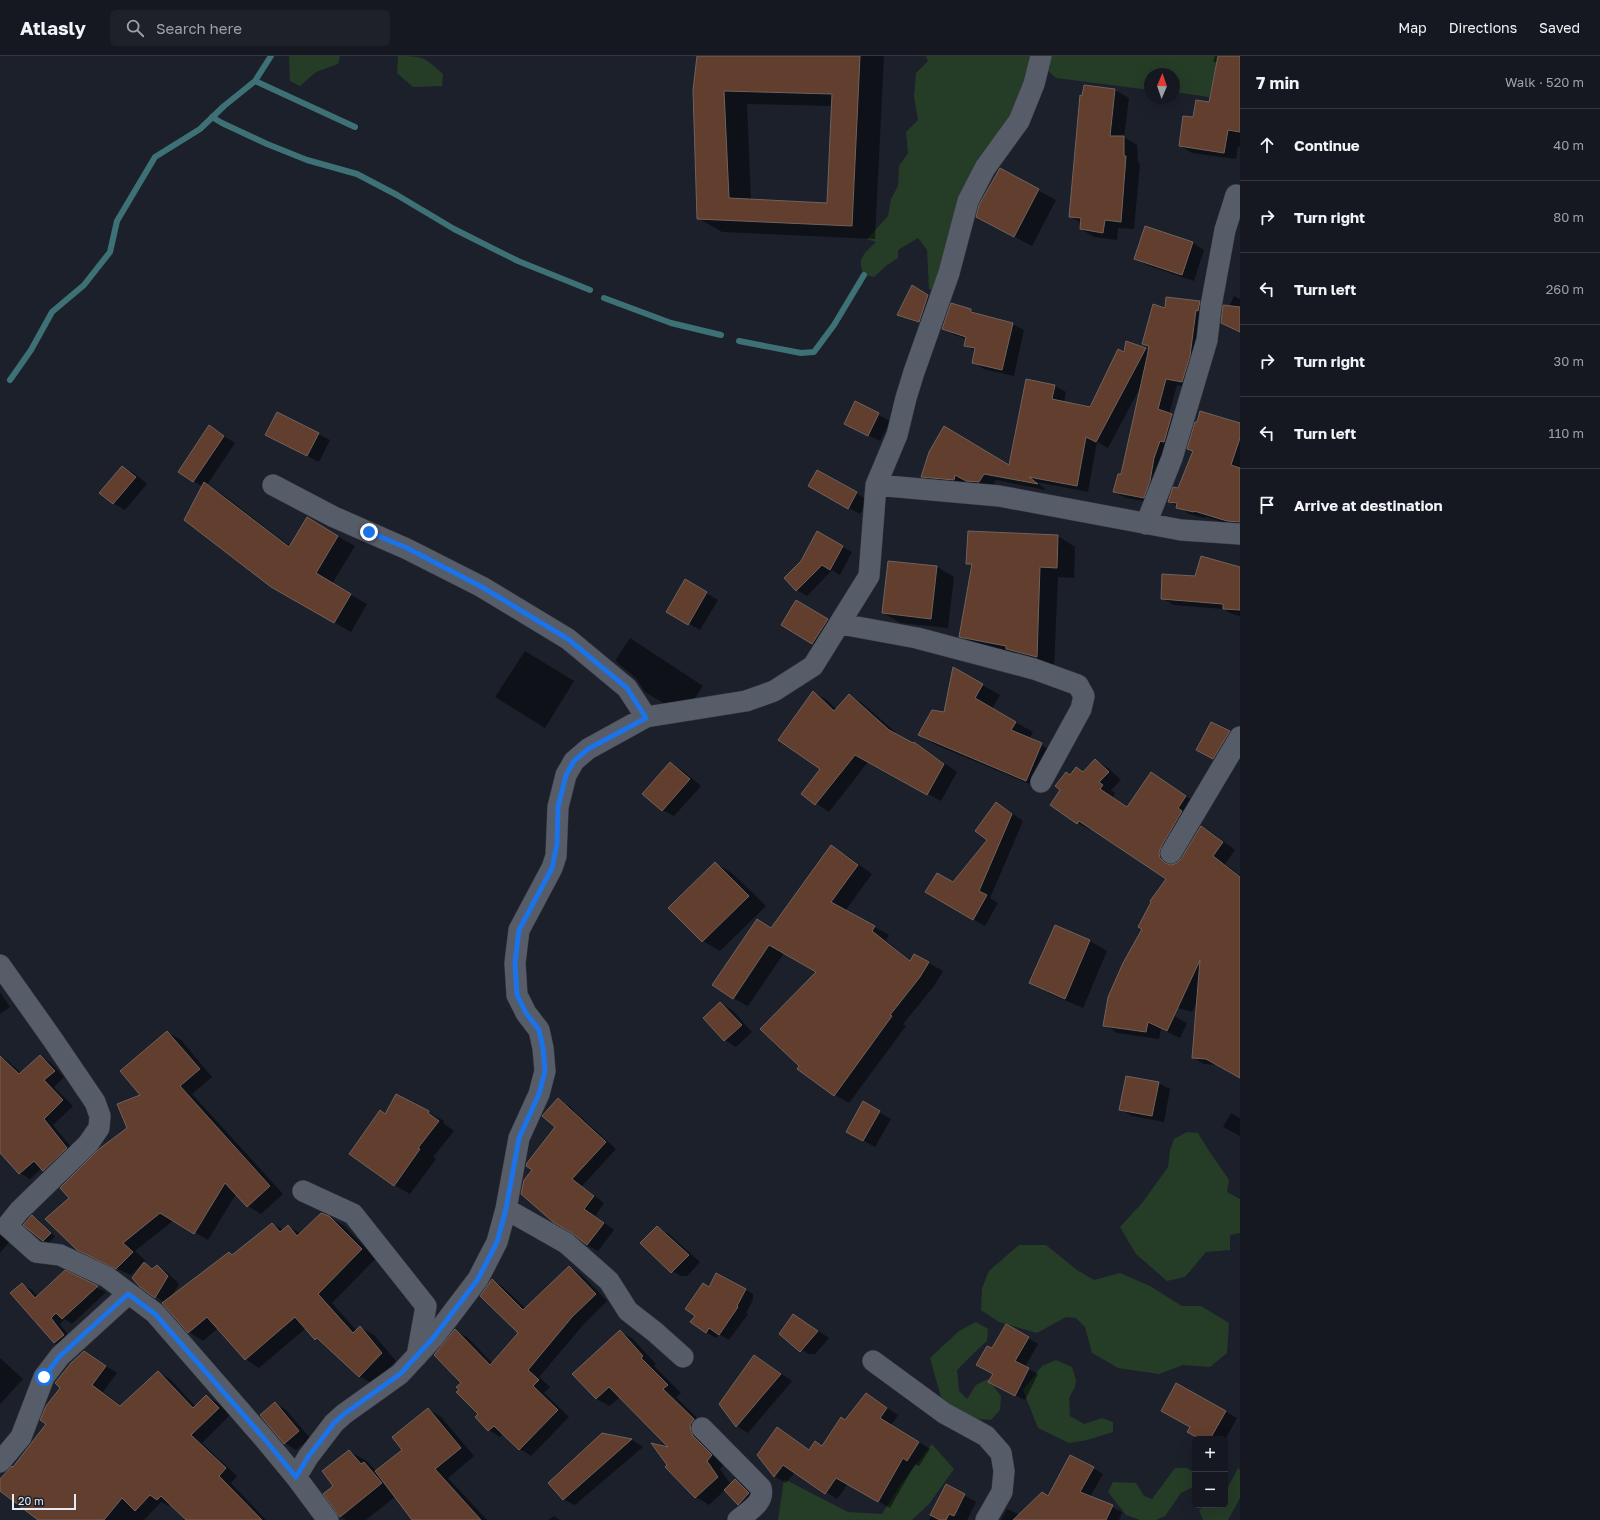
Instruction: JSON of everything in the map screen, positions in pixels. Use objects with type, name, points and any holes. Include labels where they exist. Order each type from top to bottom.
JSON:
[{"type":"street","points":[[296,1477],[308,1457],[334,1423],[344,1414],[400,1374],[434,1337],[478,1279],[497,1242],[506,1209],[519,1138],[539,1094],[545,1071],[543,1048],[539,1030],[526,1013],[517,995],[515,963],[519,930],[552,868],[557,844],[558,807],[566,775],[574,761],[588,749],[646,718],[746,702],[774,691],[813,666],[869,576],[876,486],[897,435],[914,372],[949,273],[968,201],[985,168],[1019,121],[1034,84],[1041,56]]},
{"type":"street","points":[[1146,524],[1172,458],[1207,340],[1211,306],[1225,230],[1236,195]]},
{"type":"street","points":[[273,485],[334,516],[407,548],[482,587],[568,639],[627,688],[646,718]]},
{"type":"street","points":[[876,486],[999,496],[1181,530],[1240,534]]},
{"type":"street","points":[[840,624],[918,638],[1034,669],[1078,685],[1084,696],[1081,709],[1041,782]]},
{"type":"street","points":[[1171,853],[1240,738]]},
{"type":"street","points":[[0,966],[54,1040],[83,1083],[95,1102],[100,1116],[99,1128],[88,1144],[19,1211],[7,1226],[36,1252],[60,1255],[107,1277],[155,1314],[262,1436],[296,1477],[328,1520]]},
{"type":"street","points":[[303,1191],[353,1214],[426,1306],[417,1356]]},
{"type":"street","points":[[506,1209],[566,1243],[609,1281],[628,1311],[656,1332],[683,1357]]},
{"type":"street","points":[[0,1462],[21,1438],[44,1377],[60,1356],[128,1294]]},
{"type":"street","points":[[873,1361],[944,1413],[986,1436],[1001,1453],[1004,1471],[1002,1492],[986,1520]]},
{"type":"street","points":[[702,1428],[761,1488],[763,1494],[761,1501],[738,1520]]},
{"type":"green space","points":[[289,56],[340,56],[338,64],[316,72],[300,86],[290,81]]},
{"type":"green space","points":[[398,56],[413,56],[427,61],[443,74],[442,86],[413,87],[397,73]]},
{"type":"green space","points":[[926,56],[1218,56],[1209,97],[1180,93],[1180,68],[1144,68],[1144,89],[1056,78],[1041,64],[983,173],[941,293],[929,289],[927,250],[918,238],[898,250],[898,258],[887,265],[874,277],[864,275],[861,264],[862,257],[876,242],[867,239],[888,216],[891,199],[898,186],[899,166],[908,153],[906,132],[918,120],[914,97],[916,73],[928,61]]},
{"type":"green space","points":[[1187,1132],[1198,1133],[1229,1180],[1227,1192],[1240,1199],[1240,1233],[1230,1235],[1230,1250],[1206,1252],[1185,1277],[1167,1281],[1136,1254],[1120,1227],[1142,1203],[1168,1167],[1170,1150],[1174,1139]]},
{"type":"green space","points":[[1019,1245],[1046,1245],[1077,1270],[1094,1280],[1120,1273],[1150,1286],[1182,1306],[1201,1306],[1229,1323],[1227,1353],[1210,1367],[1183,1365],[1159,1374],[1118,1368],[1092,1353],[1085,1327],[1076,1318],[1066,1317],[1037,1333],[999,1322],[981,1310],[982,1288],[989,1271]]},
{"type":"green space","points":[[976,1322],[988,1329],[987,1341],[957,1370],[959,1391],[967,1399],[976,1385],[988,1379],[1001,1396],[1000,1410],[991,1420],[967,1418],[941,1397],[930,1358],[959,1331]]},
{"type":"green space","points":[[1056,1360],[1072,1367],[1076,1380],[1075,1387],[1069,1398],[1070,1416],[1084,1424],[1102,1418],[1113,1422],[1113,1432],[1087,1440],[1069,1443],[1038,1428],[1023,1390],[1042,1366]]},
{"type":"green space","points":[[932,1444],[954,1469],[929,1504],[912,1520],[778,1520],[784,1479],[848,1512],[882,1514],[901,1484]]},
{"type":"green space","points":[[1175,1468],[1187,1468],[1192,1471],[1192,1488],[1181,1493],[1165,1516],[1156,1520],[1140,1520],[1126,1515],[1108,1492],[1113,1482],[1136,1483],[1144,1496],[1152,1499]]},
{"type":"green space","points":[[1238,1468],[1240,1470],[1240,1498],[1228,1520],[1203,1520],[1199,1510],[1203,1508],[1228,1508],[1228,1487]]},
{"type":"building","points":[[697,56],[860,56],[852,226],[697,219],[693,90]],"holes":[[[724,91],[832,94],[827,203],[729,198]]]},
{"type":"building","points":[[1218,56],[1240,56],[1240,132],[1228,130],[1224,153],[1179,146],[1183,116],[1193,117],[1196,100],[1209,102]]},
{"type":"building","points":[[1084,85],[1115,89],[1110,136],[1124,136],[1124,156],[1126,156],[1121,222],[1105,220],[1103,233],[1080,229],[1081,218],[1069,217],[1080,95],[1082,96]]},
{"type":"building","points":[[1000,168],[1039,189],[1014,237],[976,217],[979,205]]},
{"type":"building","points":[[1145,226],[1193,242],[1182,275],[1134,259]]},
{"type":"building","points":[[912,285],[928,295],[919,322],[897,315]]},
{"type":"building","points":[[1166,297],[1200,301],[1198,311],[1196,310],[1190,356],[1182,382],[1166,379],[1158,409],[1172,414],[1164,442],[1160,441],[1154,458],[1150,481],[1144,498],[1113,492],[1118,474],[1121,474],[1147,357],[1149,346],[1142,344],[1153,304],[1165,308]]},
{"type":"building","points":[[951,303],[971,309],[971,312],[1013,323],[1002,370],[972,363],[975,348],[964,346],[966,337],[942,329]]},
{"type":"building","points":[[1223,305],[1240,307],[1240,332],[1221,323]]},
{"type":"building","points":[[1126,341],[1146,348],[1096,442],[1086,437],[1077,486],[1029,477],[1038,484],[984,474],[979,482],[966,481],[955,475],[954,480],[921,477],[929,452],[944,426],[1009,465],[1026,379],[1055,385],[1052,399],[1090,407],[1118,349],[1124,352]]},
{"type":"building","points":[[855,401],[879,413],[868,436],[844,424]]},
{"type":"building","points":[[1200,411],[1240,423],[1240,438],[1231,465],[1240,468],[1240,522],[1227,521],[1194,511],[1176,508],[1177,503],[1168,502],[1173,487],[1178,488],[1193,451],[1187,449]]},
{"type":"building","points":[[277,412],[319,433],[307,456],[265,435]]},
{"type":"building","points":[[209,425],[224,436],[193,482],[178,472]]},
{"type":"building","points":[[122,466],[136,477],[113,504],[99,493]]},
{"type":"building","points":[[817,470],[857,492],[848,509],[808,486]]},
{"type":"building","points":[[204,482],[289,547],[307,517],[338,536],[316,573],[351,594],[334,623],[271,587],[184,520]]},
{"type":"building","points":[[817,531],[843,546],[830,570],[822,565],[796,591],[784,578],[801,561]]},
{"type":"building","points":[[968,531],[1058,535],[1057,568],[1040,567],[1037,657],[1006,649],[1006,646],[959,637],[972,564],[966,564]]},
{"type":"building","points":[[1201,556],[1240,567],[1240,610],[1223,609],[1223,604],[1161,599],[1162,574],[1195,576]]},
{"type":"building","points":[[888,561],[937,566],[931,619],[882,613]]},
{"type":"building","points":[[685,579],[707,592],[688,625],[666,612]]},
{"type":"building","points":[[796,600],[828,619],[812,644],[781,625]]},
{"type":"building","points":[[953,667],[983,684],[975,698],[1016,722],[1011,730],[1042,743],[1026,781],[918,735],[932,710],[944,712]]},
{"type":"building","points":[[813,691],[834,711],[849,694],[889,730],[913,743],[914,742],[944,764],[927,795],[855,755],[815,805],[801,794],[820,769],[778,740]]},
{"type":"building","points":[[1211,722],[1230,731],[1213,759],[1196,750]]},
{"type":"building","points":[[1095,759],[1109,772],[1099,782],[1103,785],[1100,789],[1127,807],[1151,772],[1186,796],[1178,808],[1182,811],[1159,853],[1160,858],[1165,863],[1171,865],[1177,863],[1181,859],[1201,826],[1223,842],[1213,856],[1240,877],[1240,1078],[1206,1059],[1192,1058],[1200,960],[1167,1031],[1148,1022],[1146,1032],[1103,1026],[1108,997],[1123,963],[1142,929],[1138,927],[1151,902],[1150,901],[1166,879],[1079,821],[1077,824],[1050,805],[1060,790],[1055,786],[1066,772],[1070,775],[1076,767],[1083,772]]},
{"type":"building","points":[[670,762],[690,779],[662,811],[642,794]]},
{"type":"building","points":[[996,802],[1012,814],[979,891],[987,895],[973,920],[925,892],[937,873],[953,882],[987,840],[975,831]]},
{"type":"building","points":[[831,845],[858,865],[831,902],[875,926],[872,931],[910,961],[914,954],[929,962],[920,977],[890,1015],[892,1016],[834,1096],[797,1069],[799,1066],[760,1029],[816,972],[769,945],[733,999],[712,985],[757,919],[771,928]]},
{"type":"building","points":[[715,862],[749,896],[702,942],[668,908]]},
{"type":"building","points":[[1055,925],[1090,940],[1065,999],[1029,983]]},
{"type":"building","points":[[720,1002],[742,1025],[724,1041],[703,1018]]},
{"type":"building","points":[[167,1031],[200,1069],[180,1086],[270,1186],[247,1207],[225,1183],[194,1234],[160,1213],[123,1243],[133,1252],[116,1269],[77,1250],[45,1219],[69,1198],[60,1188],[99,1149],[127,1128],[117,1104],[140,1095],[120,1071]]},
{"type":"building","points":[[40,1055],[55,1071],[44,1080],[63,1100],[44,1119],[67,1148],[43,1171],[34,1161],[19,1174],[0,1153],[0,1056],[19,1074]]},
{"type":"building","points":[[1126,1076],[1159,1082],[1152,1116],[1119,1110]]},
{"type":"building","points":[[396,1094],[429,1111],[428,1113],[439,1121],[418,1148],[420,1149],[394,1186],[349,1154],[380,1110],[385,1114]]},
{"type":"building","points":[[558,1098],[606,1142],[572,1179],[594,1196],[584,1209],[604,1223],[587,1245],[572,1233],[553,1222],[521,1194],[524,1180],[532,1170],[526,1166],[527,1163],[555,1127],[542,1116]]},
{"type":"building","points":[[863,1101],[880,1111],[863,1141],[846,1132]]},
{"type":"building","points":[[321,1213],[329,1216],[362,1249],[318,1294],[353,1333],[360,1326],[382,1353],[359,1377],[317,1338],[315,1340],[295,1317],[245,1360],[207,1317],[188,1333],[162,1303],[229,1252],[232,1255],[272,1223],[280,1232],[288,1225],[297,1236]]},
{"type":"building","points":[[32,1215],[51,1233],[43,1241],[23,1225]]},
{"type":"building","points":[[657,1226],[689,1255],[671,1273],[640,1243]]},
{"type":"building","points":[[144,1262],[152,1269],[157,1265],[168,1276],[155,1298],[140,1287],[132,1278]]},
{"type":"building","points":[[569,1266],[596,1294],[572,1317],[528,1370],[539,1380],[533,1386],[558,1410],[519,1450],[494,1426],[488,1431],[475,1417],[478,1414],[456,1392],[459,1390],[456,1387],[461,1383],[434,1355],[455,1329],[490,1365],[518,1333],[480,1296],[492,1279],[523,1310]]},
{"type":"building","points":[[65,1270],[98,1286],[62,1319],[56,1313],[51,1318],[64,1335],[54,1343],[10,1293],[22,1283],[35,1298]]},
{"type":"building","points":[[716,1273],[746,1289],[737,1306],[738,1307],[719,1335],[709,1328],[706,1333],[690,1322],[695,1316],[685,1309],[703,1283],[709,1287]]},
{"type":"building","points":[[793,1314],[818,1331],[800,1352],[779,1334]]},
{"type":"building","points":[[1006,1324],[1029,1337],[1015,1361],[1029,1368],[1015,1396],[988,1382],[993,1374],[976,1365],[987,1346],[992,1348]]},
{"type":"building","points":[[620,1330],[643,1356],[641,1358],[668,1385],[663,1389],[694,1419],[690,1425],[693,1436],[712,1455],[707,1461],[718,1477],[695,1498],[665,1467],[667,1465],[651,1443],[668,1447],[609,1387],[596,1399],[572,1374]]},
{"type":"building","points":[[84,1351],[106,1366],[92,1385],[120,1406],[158,1371],[193,1408],[206,1395],[219,1408],[191,1435],[226,1468],[219,1476],[262,1520],[186,1520],[161,1496],[157,1500],[150,1495],[135,1511],[122,1498],[104,1520],[38,1520],[0,1491],[0,1479],[12,1466],[13,1467],[46,1424],[40,1420],[46,1406],[60,1388],[55,1383],[71,1363]]},
{"type":"building","points":[[754,1355],[781,1374],[736,1427],[719,1404]]},
{"type":"building","points":[[1176,1383],[1226,1411],[1212,1436],[1194,1436],[1187,1432],[1190,1427],[1161,1411]]},
{"type":"building","points":[[866,1393],[887,1408],[880,1418],[919,1442],[907,1461],[903,1458],[878,1502],[836,1478],[825,1494],[783,1465],[774,1477],[757,1455],[777,1427],[809,1450],[815,1441],[822,1446],[841,1417],[845,1420]]},
{"type":"building","points":[[275,1402],[299,1431],[284,1444],[260,1415]]},
{"type":"building","points":[[428,1408],[461,1448],[435,1469],[481,1520],[412,1520],[375,1471],[402,1450],[392,1437]]},
{"type":"building","points":[[602,1433],[632,1439],[563,1500],[548,1483]]},
{"type":"building","points":[[349,1450],[361,1464],[364,1462],[382,1483],[340,1517],[323,1494],[333,1486],[322,1471]]},
{"type":"building","points":[[1070,1455],[1094,1467],[1080,1492],[1113,1505],[1106,1520],[1013,1520],[1042,1492],[1048,1496]]},
{"type":"building","points":[[735,1479],[749,1493],[738,1505],[724,1490]]},
{"type":"building","points":[[946,1484],[965,1494],[954,1516],[949,1514],[946,1520],[940,1520],[930,1515]]},
{"type":"waterway","points":[[10,380],[31,350],[52,312],[84,285],[110,252],[117,221],[155,157],[200,129],[224,106],[255,81],[271,56]]},
{"type":"waterway","points":[[255,81],[355,127]]},
{"type":"waterway","points":[[212,117],[267,144],[307,160],[357,174],[397,195],[454,229],[518,261],[590,290]]},
{"type":"waterway","points":[[739,341],[801,353],[814,352],[834,325],[864,275]]},
{"type":"waterway","points":[[604,298],[671,323],[721,335]]},
{"type":"route","points":[[44,1377],[60,1356],[128,1294],[155,1314],[296,1477],[308,1457],[334,1423],[344,1414],[400,1374],[434,1337],[478,1279],[497,1242],[506,1209],[519,1138],[539,1094],[545,1071],[543,1048],[539,1030],[526,1013],[517,995],[515,963],[519,930],[541,892],[556,856],[558,807],[566,775],[574,761],[588,749],[646,718],[627,688],[568,639],[482,587],[407,548],[369,532]]}]
